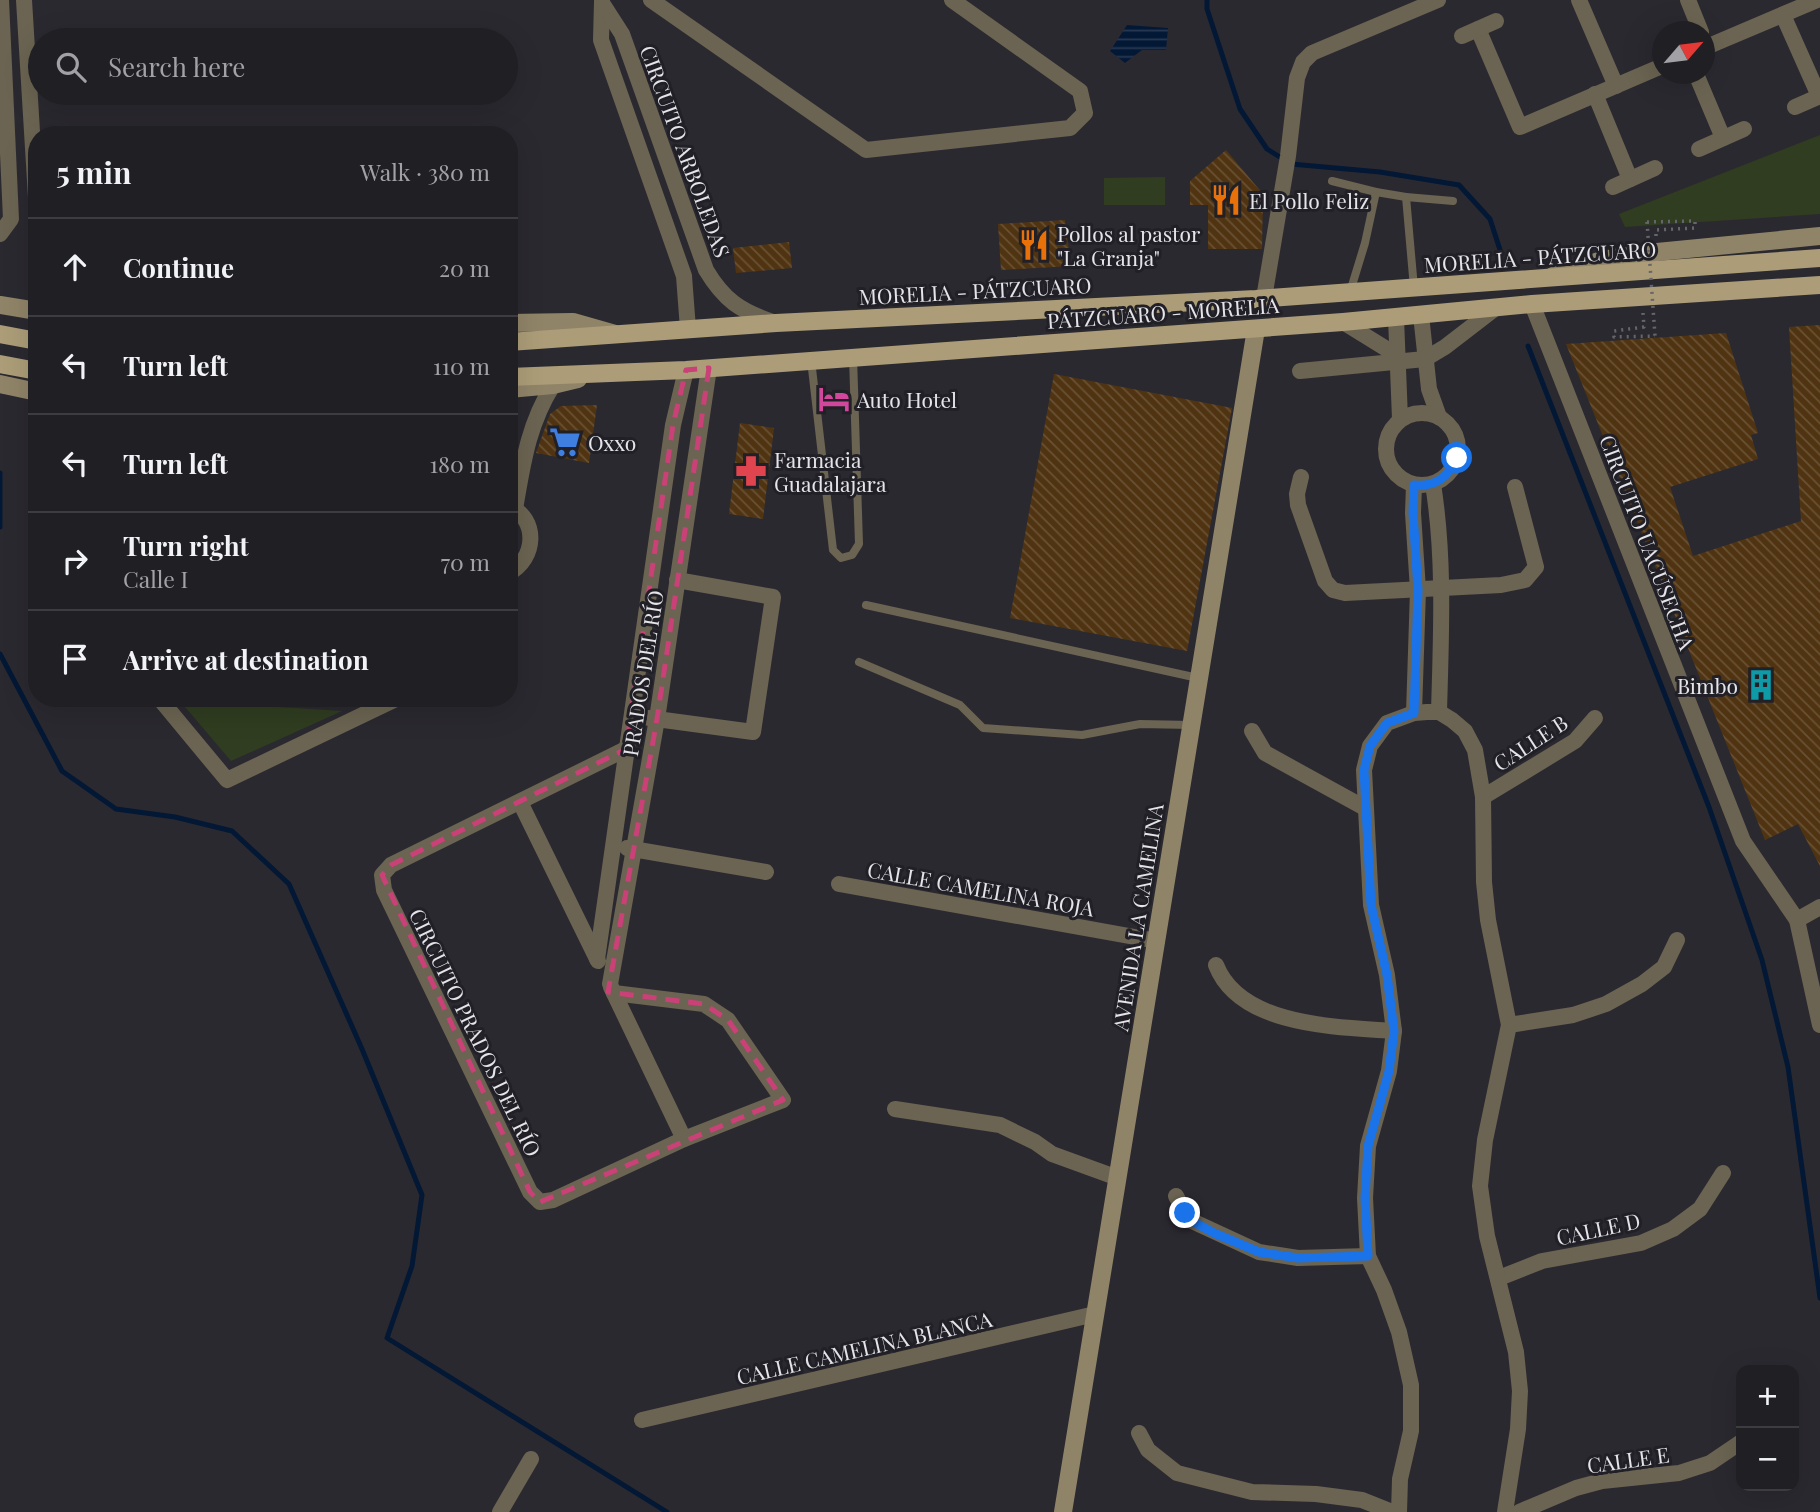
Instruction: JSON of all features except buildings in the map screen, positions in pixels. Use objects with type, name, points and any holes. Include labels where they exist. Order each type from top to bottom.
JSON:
[{"type":"main road","name":"MORELIA - PÁTZCUARO","points":[[518,341],[776,323],[1264,298],[1820,258]]},
{"type":"main road","name":"PÁTZCUARO - MORELIA","points":[[518,377],[686,370],[1256,329],[1532,304],[1820,285]]},
{"type":"main road","points":[[0,334],[28,339]]},
{"type":"main road","points":[[0,364],[28,369]]},
{"type":"street","points":[[0,234],[11,219],[1,0]]},
{"type":"street","points":[[4,67],[28,67],[24,0]]},
{"type":"street","name":"CIRCUITO ARBOLEDAS","points":[[650,0],[866,150],[1070,128],[1085,113],[1080,91],[953,0]]},
{"type":"street","points":[[1264,298],[1288,156],[1297,78],[1303,62],[1312,53],[1438,0]]},
{"type":"street","points":[[1579,0],[1616,86]]},
{"type":"street","points":[[1688,0],[1697,21]]},
{"type":"street","name":"CIRCUITO ARBOLEDAS","points":[[602,1],[622,34],[706,270],[734,305],[754,316],[776,323]]},
{"type":"street","name":"CIRCUITO ARBOLEDAS","points":[[602,1],[601,40],[684,276],[688,329]]},
{"type":"street","points":[[1715,41],[1783,15],[1808,2]]},
{"type":"street","points":[[1783,15],[1820,96],[1795,107]]},
{"type":"street","points":[[1462,36],[1496,21]]},
{"type":"street","points":[[1478,29],[1520,127],[1652,70]]},
{"type":"street","points":[[1700,84],[1723,138]]},
{"type":"street","points":[[1595,94],[1630,179]]},
{"type":"street","points":[[30,105],[32,126]]},
{"type":"street","points":[[1699,149],[1744,129]]},
{"type":"street","points":[[1613,187],[1655,168]]},
{"type":"street","points":[[1544,278],[1613,259],[1820,236]]},
{"type":"street","points":[[675,252],[697,245]]},
{"type":"street","name":"CIRCUITO UACÚSECHA","points":[[1532,304],[1743,841],[1797,920],[1820,1025]]},
{"type":"street","points":[[0,305],[28,310]]},
{"type":"street","points":[[1300,371],[1398,359],[1425,359],[1497,307]]},
{"type":"street","points":[[1421,315],[1430,389],[1439,417]]},
{"type":"street","points":[[1396,318],[1400,419]]},
{"type":"street","points":[[518,323],[573,321],[615,334]]},
{"type":"street","points":[[1343,322],[1398,359]]},
{"type":"street","name":"AVENIDA LA CAMELINA","points":[[1063,1512],[1256,329]]},
{"type":"street","name":"PRADOS DEL RÍO","points":[[612,988],[657,719],[709,368]]},
{"type":"street","points":[[597,959],[673,425],[686,370]]},
{"type":"street","points":[[518,388],[553,385],[598,375]]},
{"type":"street","points":[[0,384],[28,390]]},
{"type":"street","points":[[518,481],[530,430],[553,385]]},
{"type":"street","points":[[1419,412],[1439,417],[1448,424],[1458,446],[1452,469],[1444,478],[1433,484],[1414,485],[1403,480],[1394,473],[1385,451],[1391,428],[1400,419],[1419,412]]},
{"type":"street","points":[[1301,477],[1297,494],[1298,505],[1325,582],[1333,590],[1345,593],[1501,585],[1525,580],[1536,567],[1514,487]]},
{"type":"street","points":[[1433,484],[1443,587],[1440,712]]},
{"type":"street","points":[[1414,485],[1418,590],[1414,713]]},
{"type":"street","points":[[518,512],[524,517],[531,539],[530,551],[518,566]]},
{"type":"street","points":[[633,717],[754,732],[773,597],[677,580]]},
{"type":"street","points":[[166,707],[227,780],[379,707]]},
{"type":"street","points":[[1399,1512],[1400,1479],[1411,1431],[1411,1385],[1399,1332],[1368,1256],[1365,1198],[1368,1146],[1389,1071],[1394,1031],[1387,975],[1371,905],[1364,770],[1370,746],[1387,723],[1414,713],[1440,712],[1465,731],[1475,750],[1483,797],[1484,882],[1488,920],[1509,1025],[1485,1140],[1480,1186],[1487,1236],[1517,1352],[1520,1391],[1518,1429],[1505,1512]]},
{"type":"street","name":"CALLE B","points":[[1483,797],[1575,741],[1595,718]]},
{"type":"street","points":[[1252,731],[1265,752],[1365,808]]},
{"type":"street","name":"CIRCUITO PRADOS DEL RÍO","points":[[612,988],[704,1004],[728,1020],[783,1100],[684,1139],[553,1200],[540,1202],[530,1192],[524,1180],[384,890],[382,875],[391,865],[626,749]]},
{"type":"street","points":[[520,802],[684,1139]]},
{"type":"street","points":[[614,845],[766,872]]},
{"type":"street","name":"CALLE CAMELINA ROJA","points":[[839,884],[1157,941]]},
{"type":"street","points":[[1797,920],[1820,907]]},
{"type":"street","points":[[1509,1025],[1573,1015],[1606,1004],[1643,984],[1664,967],[1676,940]]},
{"type":"street","points":[[1216,965],[1221,980],[1230,990],[1259,1008],[1313,1025],[1394,1031]]},
{"type":"street","points":[[895,1108],[1000,1125],[1035,1142],[1052,1154],[1118,1178]]},
{"type":"street","name":"CALLE D","points":[[1499,1278],[1542,1261],[1641,1243],[1674,1229],[1700,1209],[1723,1172]]},
{"type":"street","points":[[1176,1196],[1192,1221],[1259,1252],[1298,1258],[1368,1256]]},
{"type":"street","name":"CALLE CAMELINA BLANCA","points":[[642,1420],[1095,1314]]},
{"type":"street","points":[[1139,1433],[1148,1450],[1177,1473],[1252,1492],[1316,1494],[1362,1500],[1392,1512]]},
{"type":"street","name":"CALLE E","points":[[1519,1512],[1576,1488],[1602,1481],[1689,1470],[1710,1463],[1736,1445]]},
{"type":"street","points":[[500,1512],[531,1459]]},
{"type":"lane","points":[[1332,181],[1406,197],[1453,201]]},
{"type":"lane","points":[[1350,292],[1365,243],[1376,192]]},
{"type":"lane","points":[[1406,197],[1415,288]]},
{"type":"lane","points":[[811,360],[833,550],[841,558],[852,555],[859,544],[853,357]]},
{"type":"lane","points":[[866,605],[1199,678]]},
{"type":"lane","points":[[859,662],[960,705],[983,728],[1082,735],[1140,724],[1192,725]]},
{"type":"path","points":[[1644,327],[1614,331],[1614,337],[1655,335],[1647,222],[1695,221],[1695,228],[1656,230]]},
{"type":"highlighted area","points":[[709,368],[657,719],[608,992],[704,1004],[728,1020],[783,1100],[540,1202],[530,1192],[382,875],[391,865],[626,749],[673,425],[686,370]]},
{"type":"green space","points":[[1820,135],[1820,214],[1625,227],[1619,214]]},
{"type":"green space","points":[[1165,177],[1165,205],[1104,205],[1104,178]]},
{"type":"green space","points":[[185,707],[277,707],[342,711],[231,761]]},
{"type":"water","points":[[1127,25],[1168,28],[1166,50],[1142,50],[1125,63],[1110,51]]},
{"type":"waterway","points":[[1207,0],[1207,9],[1240,109],[1267,149],[1291,164],[1380,172],[1459,185],[1490,219],[1501,253]]},
{"type":"waterway","points":[[1528,346],[1709,807],[1762,960],[1788,1067],[1820,1298]]},
{"type":"waterway","points":[[0,473],[0,527]]},
{"type":"waterway","points":[[0,654],[28,707]]},
{"type":"waterway","points":[[28,707],[62,771],[116,809],[175,817],[232,831],[289,884],[362,1049],[422,1195],[412,1266],[387,1338],[667,1512]]},
{"type":"place","name":"El Pollo Feliz","points":[[1226,200]]},
{"type":"place","name":"Pollos al pastor \"La Granja\"","points":[[1034,245]]},
{"type":"place","name":"Auto Hotel","points":[[834,399]]},
{"type":"place","name":"Oxxo","points":[[565,442]]},
{"type":"place","name":"Farmacia Guadalajara","points":[[751,471]]},
{"type":"place","name":"Bimbo","points":[[1761,685]]},
{"type":"route","points":[[1185,1213],[1192,1221],[1214,1233],[1259,1252],[1298,1258],[1368,1256],[1365,1198],[1368,1146],[1389,1071],[1394,1031],[1387,975],[1371,905],[1364,770],[1370,746],[1387,723],[1414,713],[1418,590],[1414,485],[1433,484],[1444,478],[1457,458]]}]
